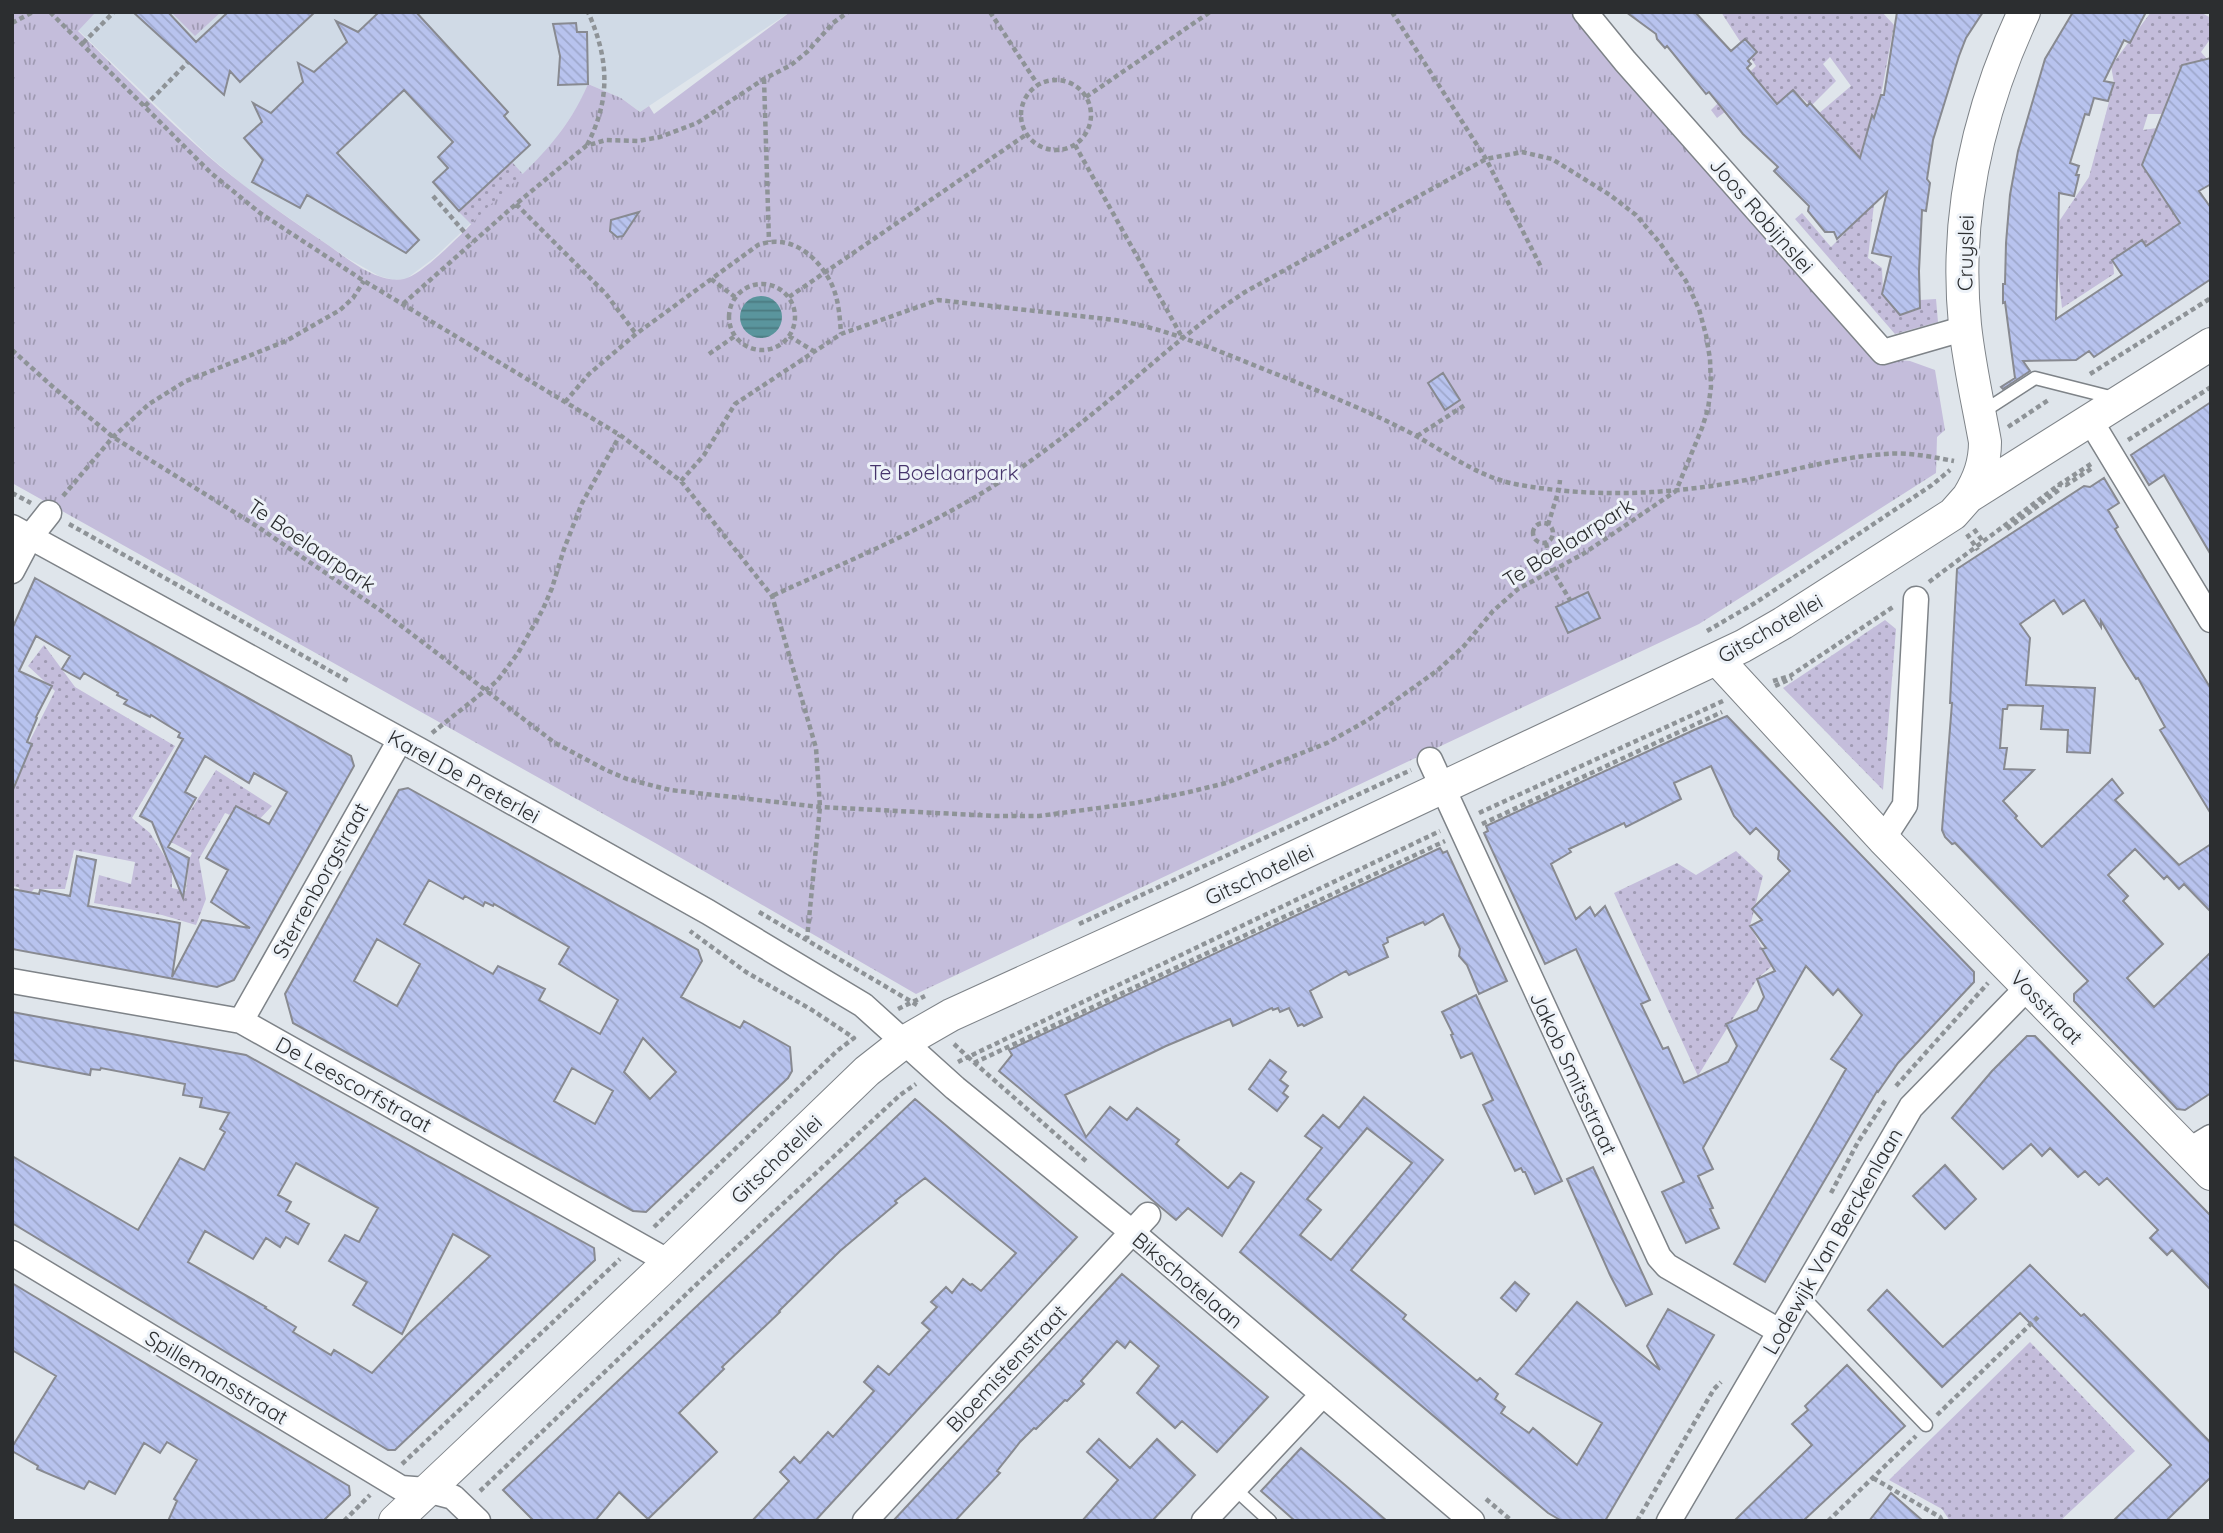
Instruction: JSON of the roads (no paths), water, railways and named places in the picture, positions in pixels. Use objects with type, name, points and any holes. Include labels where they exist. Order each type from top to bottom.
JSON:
[{"type":"street","name":"Joos Robijnslei","points":[[1585,12],[1883,352],[1966,328]]},
{"type":"street","name":"Cruyslei","points":[[1968,497],[1984,463],[1985,442],[1966,328],[1963,249],[1967,197],[1985,111],[1998,71],[2024,12]]},
{"type":"street","name":"Gitschotellei","points":[[395,1521],[867,1071],[904,1042],[951,1015],[1197,903],[1436,774],[1717,659],[1783,623],[1953,514],[1968,497],[2211,344]]},
{"type":"street","points":[[2090,420],[2211,620]]},
{"type":"street","points":[[12,571],[21,532],[49,513]]},
{"type":"street","name":"Karel De Preterlei","points":[[21,532],[708,912],[863,1005],[904,1042]]},
{"type":"street","points":[[1883,839],[1905,805],[1917,594]]},
{"type":"street","name":"Vosstraat","points":[[1717,659],[1883,839],[2028,987],[2199,1144],[2211,1174]]},
{"type":"street","name":"Sterrenborgstraat","points":[[241,1021],[400,740]]},
{"type":"street","name":"Jakob Smitsstraat","points":[[1436,774],[1659,1257],[1667,1266],[1779,1331]]},
{"type":"street","name":"De Leescorfstraat","points":[[12,981],[241,1021],[669,1262]]},
{"type":"street","name":"Lodewijk Van Berckenlaan","points":[[1669,1521],[1911,1107],[2028,987]]},
{"type":"street","name":"Bikschotelaan","points":[[904,1042],[955,1088],[1140,1224],[1323,1394],[1472,1521]]},
{"type":"street","name":"Bloemistenstraat","points":[[865,1521],[1140,1224]]},
{"type":"street","name":"Spillemansstraat","points":[[12,1253],[401,1488],[426,1490],[453,1497],[470,1514]]},
{"type":"street","points":[[1204,1521],[1323,1394]]},
{"type":"lane","points":[[1980,414],[2035,378],[2121,400]]},
{"type":"lane","points":[[1800,1294],[1926,1425]]},
{"type":"lane","points":[[1235,1489],[1270,1521]]},
{"type":"water","points":[[761,296],[776,302],[782,317],[776,332],[761,338],[746,332],[740,317],[746,302]]},
{"type":"park label","name":"Te Boelaarpark","points":[[944,472]]}]
